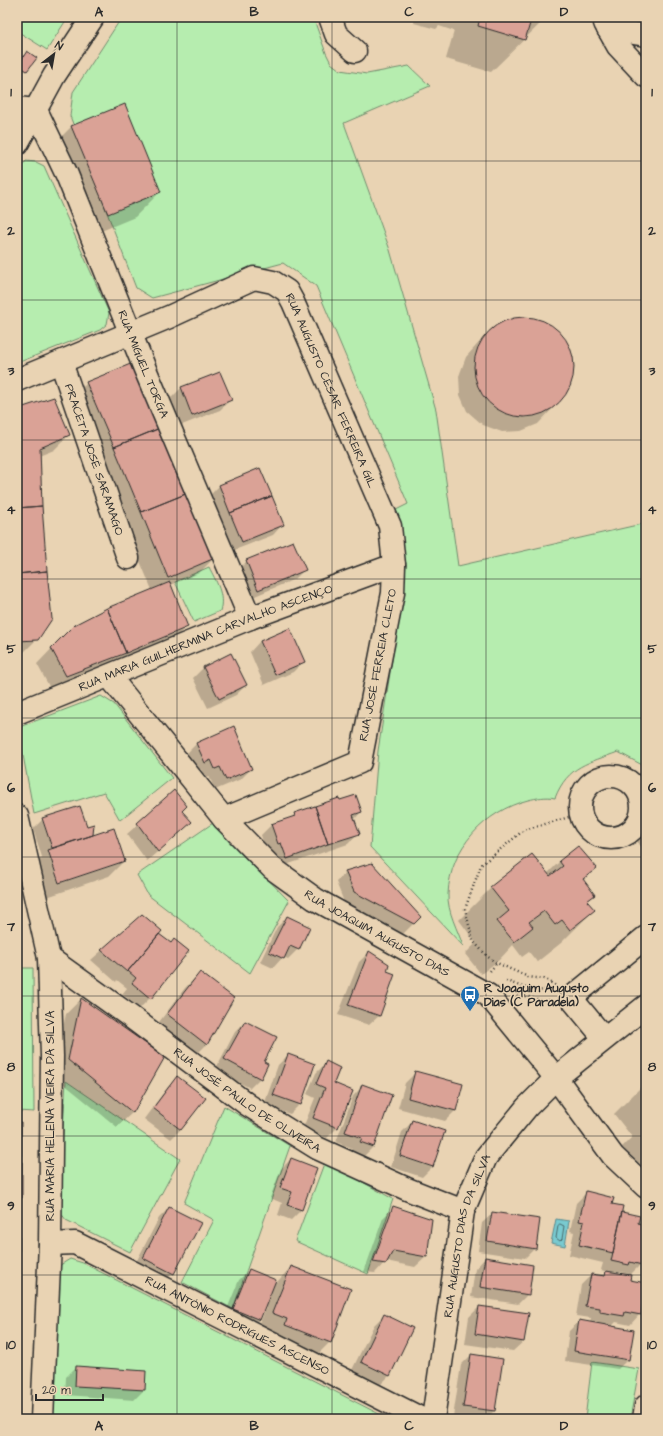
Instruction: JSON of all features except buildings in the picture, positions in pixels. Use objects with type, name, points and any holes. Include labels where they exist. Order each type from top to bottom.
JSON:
[{"type":"street","points":[[17,144],[26,109],[54,76],[93,17]]},
{"type":"street","points":[[330,17],[336,34],[355,51]]},
{"type":"street","points":[[607,23],[646,35]]},
{"type":"street","points":[[607,23],[618,46],[646,76]]},
{"type":"street","name":"RUA MIGUEL TORGA","points":[[26,109],[67,175],[145,369],[250,618]]},
{"type":"street","name":"RUA AUGUSTO CÉSAR FERREIRA GIL","points":[[17,380],[169,317],[254,278],[273,282],[287,291],[390,526],[394,564]]},
{"type":"street","name":"PRACETA JOSÉ SARAMAGO","points":[[61,362],[128,558]]},
{"type":"street","name":"RUA MARIA GUILHERMINA CARVALHO ASCENÇO","points":[[17,713],[250,618],[394,564]]},
{"type":"street","name":"RUA JOSÉ FERREIA CLETO","points":[[224,819],[360,762],[393,593],[394,564]]},
{"type":"street","name":"RUA JOAQUIM AUGUSTO DIAS","points":[[109,676],[224,819],[272,868],[315,900],[488,983],[488,995],[556,1078],[613,1156],[646,1187]]},
{"type":"street","points":[[612,776],[624,779],[633,786],[644,805],[635,828],[626,835],[615,838],[603,838],[593,833],[585,825],[580,814],[580,803],[583,792],[591,783],[601,778],[612,776]]},
{"type":"street","name":"RUA MARIA HELENA VIEIRA DA SILVA","points":[[17,816],[49,958],[52,1056],[50,1244],[42,1419]]},
{"type":"street","points":[[604,1038],[563,991],[646,937]]},
{"type":"street","name":"RUA JOSÉ PAULO DE OLIVEIRA","points":[[49,958],[131,1017],[248,1105],[317,1148],[407,1189],[463,1211]]},
{"type":"street","name":"RUA AUGUSTO DIAS DA SILVA","points":[[433,1419],[463,1211],[486,1157],[527,1107],[556,1078],[604,1038],[646,1006]]},
{"type":"street","name":"RUA ANTÓNIO RODRIGUES ASCENSO","points":[[50,1244],[75,1243],[422,1419]]},
{"type":"street","points":[[644,1419],[646,1406]]},
{"type":"path","points":[[544,979],[528,977],[497,963],[488,957],[473,941],[465,909],[481,865],[524,830],[580,814]]},
{"type":"path","points":[[497,963],[489,972],[488,983],[498,989],[544,1001],[563,991]]},
{"type":"path","points":[[504,980],[536,990],[563,991]]},
{"type":"green space","points":[[19,17],[68,17],[47,50],[17,31],[17,20]]},
{"type":"green space","points":[[122,17],[313,17],[331,63],[340,70],[367,74],[409,66],[430,86],[344,123],[390,250],[436,410],[458,566],[646,523],[646,767],[618,752],[580,767],[573,772],[566,778],[555,798],[538,798],[512,805],[484,822],[463,847],[455,861],[450,877],[448,894],[449,907],[463,946],[370,847],[378,751],[401,601],[394,511],[408,504],[316,286],[283,263],[152,298],[136,288],[70,116],[73,92]]},
{"type":"green space","points":[[26,161],[36,162],[44,166],[109,313],[107,324],[100,330],[17,363],[17,176],[20,168]]},
{"type":"green space","points":[[209,567],[221,594],[220,611],[194,622],[175,582]]},
{"type":"green space","points":[[101,696],[114,704],[172,778],[120,820],[104,792],[34,814],[19,734],[22,726]]},
{"type":"green space","points":[[213,823],[289,901],[250,973],[148,895],[137,875]]},
{"type":"green space","points":[[17,968],[33,968],[34,1112],[17,1111]]},
{"type":"green space","points":[[66,1081],[180,1159],[130,1252],[66,1220],[58,1209]]},
{"type":"green space","points":[[224,1106],[290,1146],[233,1309],[182,1282],[214,1220],[184,1203]]},
{"type":"green space","points":[[325,1161],[393,1199],[368,1274],[295,1241]]},
{"type":"green space","points":[[70,1259],[83,1263],[389,1419],[52,1419],[57,1267]]},
{"type":"green space","points":[[592,1362],[639,1369],[630,1419],[585,1419]]},
{"type":"water","points":[[556,1219],[569,1221],[565,1246],[551,1243]]},
{"type":"place","name":"R Joaquim Augusto Dias (C Paradela)","points":[[470,1012]]}]
